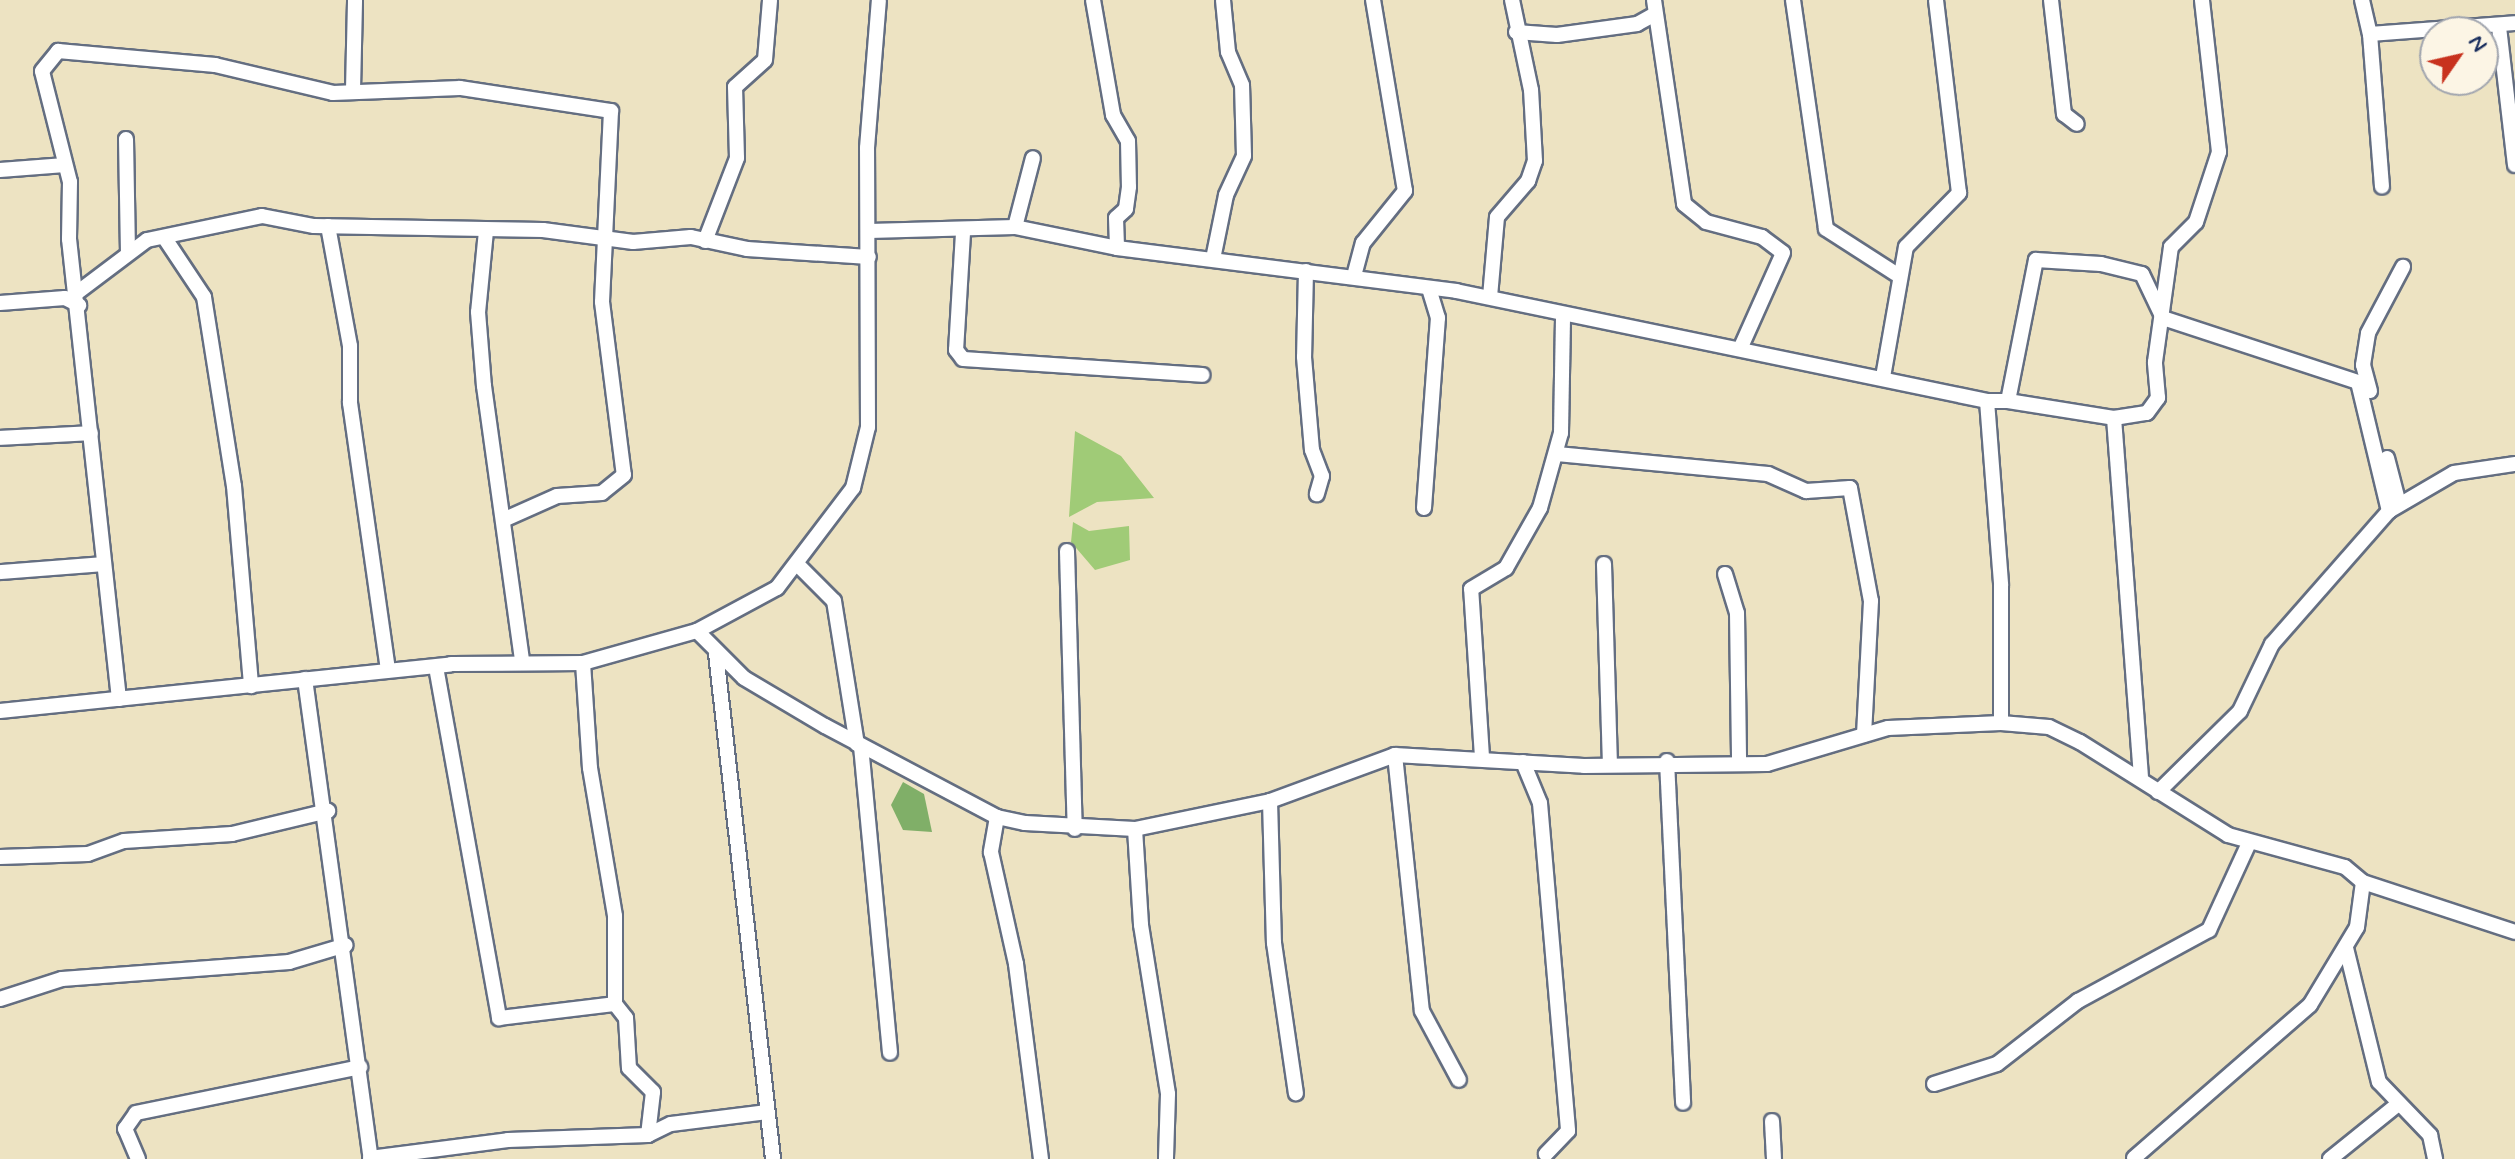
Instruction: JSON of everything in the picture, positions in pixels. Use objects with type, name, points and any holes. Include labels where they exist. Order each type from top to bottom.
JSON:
[{"type":"street","points":[[353,90],[355,0]]},
{"type":"street","points":[[705,241],[737,158],[735,87],[765,60],[770,0]]},
{"type":"street","points":[[0,711],[388,670],[522,660],[583,663],[697,631],[764,599],[800,567],[847,499],[863,457],[872,347],[867,148],[879,0]]},
{"type":"street","points":[[1093,0],[1113,115],[1128,141],[1129,187],[1126,209],[1116,218],[1117,248]]},
{"type":"street","points":[[1213,259],[1226,195],[1244,156],[1242,85],[1228,52],[1223,0]]},
{"type":"street","points":[[1354,276],[1363,243],[1405,191],[1373,0]]},
{"type":"street","points":[[1490,297],[1497,217],[1528,181],[1535,161],[1531,90],[1516,32],[1512,0]]},
{"type":"street","points":[[1793,0],[1826,229],[1896,274]]},
{"type":"street","points":[[1883,377],[1896,274],[1911,241],[1959,193],[1936,0]]},
{"type":"street","points":[[2051,0],[2064,114],[2077,124]]},
{"type":"street","points":[[869,231],[963,233],[1015,227],[1117,248],[1354,276],[1490,297],[1563,316],[1883,377],[1987,401],[2008,401],[2114,418],[2147,413],[2158,398],[2171,247],[2196,222],[2219,152],[2202,0]]},
{"type":"street","points":[[2362,0],[2370,34],[2382,187]]},
{"type":"street","points":[[1516,32],[1536,37],[1637,24],[1654,7]]},
{"type":"street","points":[[1654,7],[1684,204],[1706,222],[1762,237],[1783,253],[1740,349]]},
{"type":"street","points":[[2515,23],[2499,27],[2515,165]]},
{"type":"street","points":[[1637,24],[1660,43]]},
{"type":"street","points":[[2370,34],[2419,31]]},
{"type":"street","points":[[119,699],[65,165],[42,71],[58,51],[215,65],[310,91],[460,88],[607,107],[614,151],[602,302],[624,475],[602,493],[557,496],[503,520]]},
{"type":"street","points":[[126,139],[128,251]]},
{"type":"street","points":[[1015,227],[1033,158]]},
{"type":"street","points":[[0,170],[65,165]]},
{"type":"street","points":[[0,303],[78,298],[128,251],[198,224],[262,216],[328,226],[609,235],[869,257]]},
{"type":"street","points":[[328,226],[350,346],[350,403],[388,670]]},
{"type":"street","points":[[486,231],[478,312],[522,660]]},
{"type":"street","points":[[963,233],[956,350],[963,359],[1202,375]]},
{"type":"street","points":[[164,237],[204,297],[234,486],[251,686]]},
{"type":"street","points":[[2008,401],[2036,260],[2142,274],[2163,318],[2358,382],[2394,507]]},
{"type":"street","points":[[2394,507],[2363,365],[2376,313],[2403,267]]},
{"type":"street","points":[[1306,271],[1304,357],[1312,450],[1322,476],[1317,494]]},
{"type":"street","points":[[1424,508],[1438,318],[1429,289]]},
{"type":"street","points":[[1482,757],[1471,589],[1506,568],[1540,508],[1557,454],[1563,316]]},
{"type":"street","points":[[1987,401],[2001,585],[2001,723]]},
{"type":"street","points":[[2114,418],[2141,776]]},
{"type":"street","points":[[0,438],[91,433]]},
{"type":"street","points":[[1557,454],[1768,474],[1806,491],[1850,488],[1871,601],[1864,735]]},
{"type":"street","points":[[2158,792],[2240,711],[2272,644],[2394,507],[2454,473],[2515,464]]},
{"type":"street","points":[[1067,551],[1075,829]]},
{"type":"street","points":[[0,572],[104,564]]},
{"type":"street","points":[[1604,564],[1610,764]]},
{"type":"street","points":[[800,567],[834,601],[859,745],[890,1053]]},
{"type":"street","points":[[1725,574],[1737,613],[1739,763]]},
{"type":"street","points":[[697,631],[716,653],[859,745],[997,817],[1075,829],[1135,829],[1270,801],[1395,755],[1610,764],[1790,762],[1864,735],[2001,723],[2049,727],[2141,776],[2158,792],[2249,843],[2345,867],[2363,882],[2515,932]]},
{"type":"street","points":[[716,653],[773,1159]]},
{"type":"street","points":[[583,663],[590,768],[615,916],[615,1004],[626,1018],[629,1068],[653,1092],[648,1135]]},
{"type":"street","points":[[436,667],[499,1018],[615,1004]]},
{"type":"street","points":[[305,679],[328,811],[370,1159],[508,1140],[648,1135],[671,1124],[767,1112]]},
{"type":"street","points":[[1395,755],[1422,1011],[1459,1080]]},
{"type":"street","points":[[1667,761],[1683,1103]]},
{"type":"street","points":[[1523,762],[1540,803],[1568,1131],[1546,1154]]},
{"type":"street","points":[[1270,801],[1274,943],[1296,1093]]},
{"type":"street","points":[[0,857],[88,854],[124,841],[232,834],[328,811]]},
{"type":"street","points":[[997,817],[991,852],[1016,964],[1041,1159]]},
{"type":"street","points":[[1135,829],[1141,925],[1168,1094],[1166,1159]]},
{"type":"street","points":[[1934,1084],[1997,1064],[2078,1001],[2209,930],[2249,843]]},
{"type":"street","points":[[2134,1158],[2285,1030],[2346,948],[2363,882]]},
{"type":"street","points":[[0,999],[62,979],[289,962],[346,945]]},
{"type":"street","points":[[2346,948],[2364,1039],[2397,1105],[2430,1135],[2435,1159]]},
{"type":"street","points":[[138,1159],[125,1129],[136,1113],[360,1067]]},
{"type":"street","points":[[2330,1159],[2397,1105]]},
{"type":"street","points":[[1772,1121],[1774,1159]]},
{"type":"green space","points":[[1075,431],[1121,456],[1154,498],[1097,502],[1069,517]]},
{"type":"green space","points":[[1073,522],[1089,531],[1129,526],[1130,560],[1095,570],[1071,542]]},
{"type":"green space","points":[[903,782],[924,794],[932,832],[903,830],[891,805]]}]
